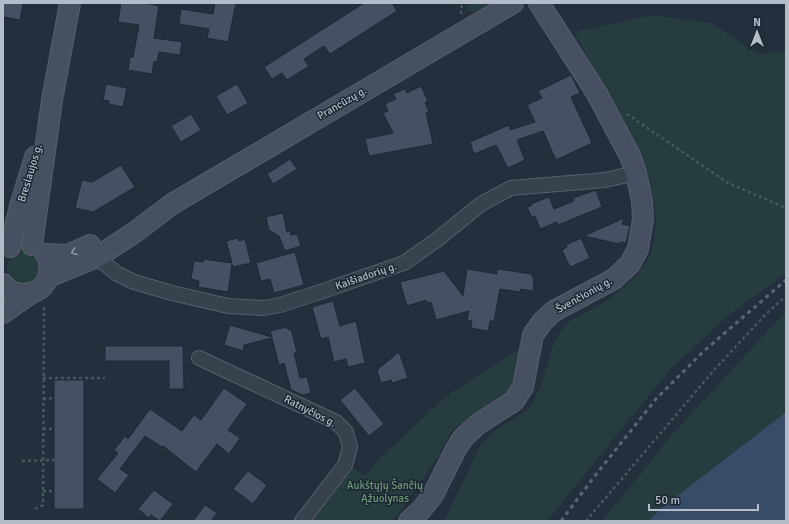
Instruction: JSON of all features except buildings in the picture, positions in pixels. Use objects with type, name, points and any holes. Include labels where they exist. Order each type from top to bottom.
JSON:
[{"type":"street","name":"Breslaujos g.","points":[[41,285],[50,269],[48,262],[39,249],[52,100],[70,3]]},
{"type":"street","name":"Prancūzų g.","points":[[3,313],[41,285],[96,250],[138,230],[172,204],[513,3]]},
{"type":"street","name":"Švenčionių g.","points":[[409,521],[421,510],[433,495],[463,438],[478,424],[514,400],[523,387],[533,335],[543,321],[554,311],[614,279],[630,264],[638,249],[643,219],[642,200],[636,173],[630,156],[596,92],[539,3]]},
{"type":"street","name":"Breslaujos g.","points":[[6,250],[52,100]]},
{"type":"street","name":"Kaišiadorių g.","points":[[96,250],[105,264],[134,282],[172,294],[228,306],[264,308],[280,305],[404,263],[438,239],[481,204],[511,188],[605,180],[636,173]]},
{"type":"street","name":"Prancūzų g.","points":[[6,250],[17,244],[25,243],[39,249],[68,254],[96,250]]},
{"type":"street","points":[[3,284],[13,293],[22,295],[41,285]]},
{"type":"street","name":"Ratnyčios g.","points":[[199,358],[336,422],[346,432],[350,447],[345,465],[302,521]]},
{"type":"path","points":[[621,110],[728,183],[786,208]]},
{"type":"path","points":[[35,509],[42,505],[43,491],[41,285]]},
{"type":"path","points":[[586,521],[715,369],[767,313],[786,296]]},
{"type":"path","points":[[43,378],[105,378]]},
{"type":"path","points":[[42,399],[54,398]]},
{"type":"path","points":[[43,429],[54,429]]},
{"type":"path","points":[[22,461],[54,460]]},
{"type":"path","points":[[43,491],[54,491]]},
{"type":"green space","points":[[467,3],[490,3],[475,12],[466,10]]},
{"type":"green space","points":[[654,15],[711,23],[759,55],[786,50],[786,273],[726,317],[668,372],[547,521],[444,521],[481,444],[499,428],[528,410],[540,389],[554,341],[567,323],[608,300],[638,275],[650,256],[655,236],[656,215],[644,162],[574,32]]},
{"type":"green space","points":[[23,252],[29,253],[36,259],[39,268],[38,274],[32,281],[23,284],[17,283],[10,277],[7,268],[8,262],[14,255]]},
{"type":"green space","points":[[786,311],[786,412],[660,509],[649,521],[602,521],[669,438]]},
{"type":"green space","name":"Aukštųjų Šančių Ąžuolynas","points":[[520,349],[517,377],[507,393],[480,409],[451,432],[437,458],[398,515],[392,521],[309,521],[348,466],[366,476],[377,461],[446,396]]},
{"type":"water","points":[[786,412],[786,521],[649,521],[660,509]]},
{"type":"railway","points":[[561,521],[656,399],[704,351],[786,280]]}]
